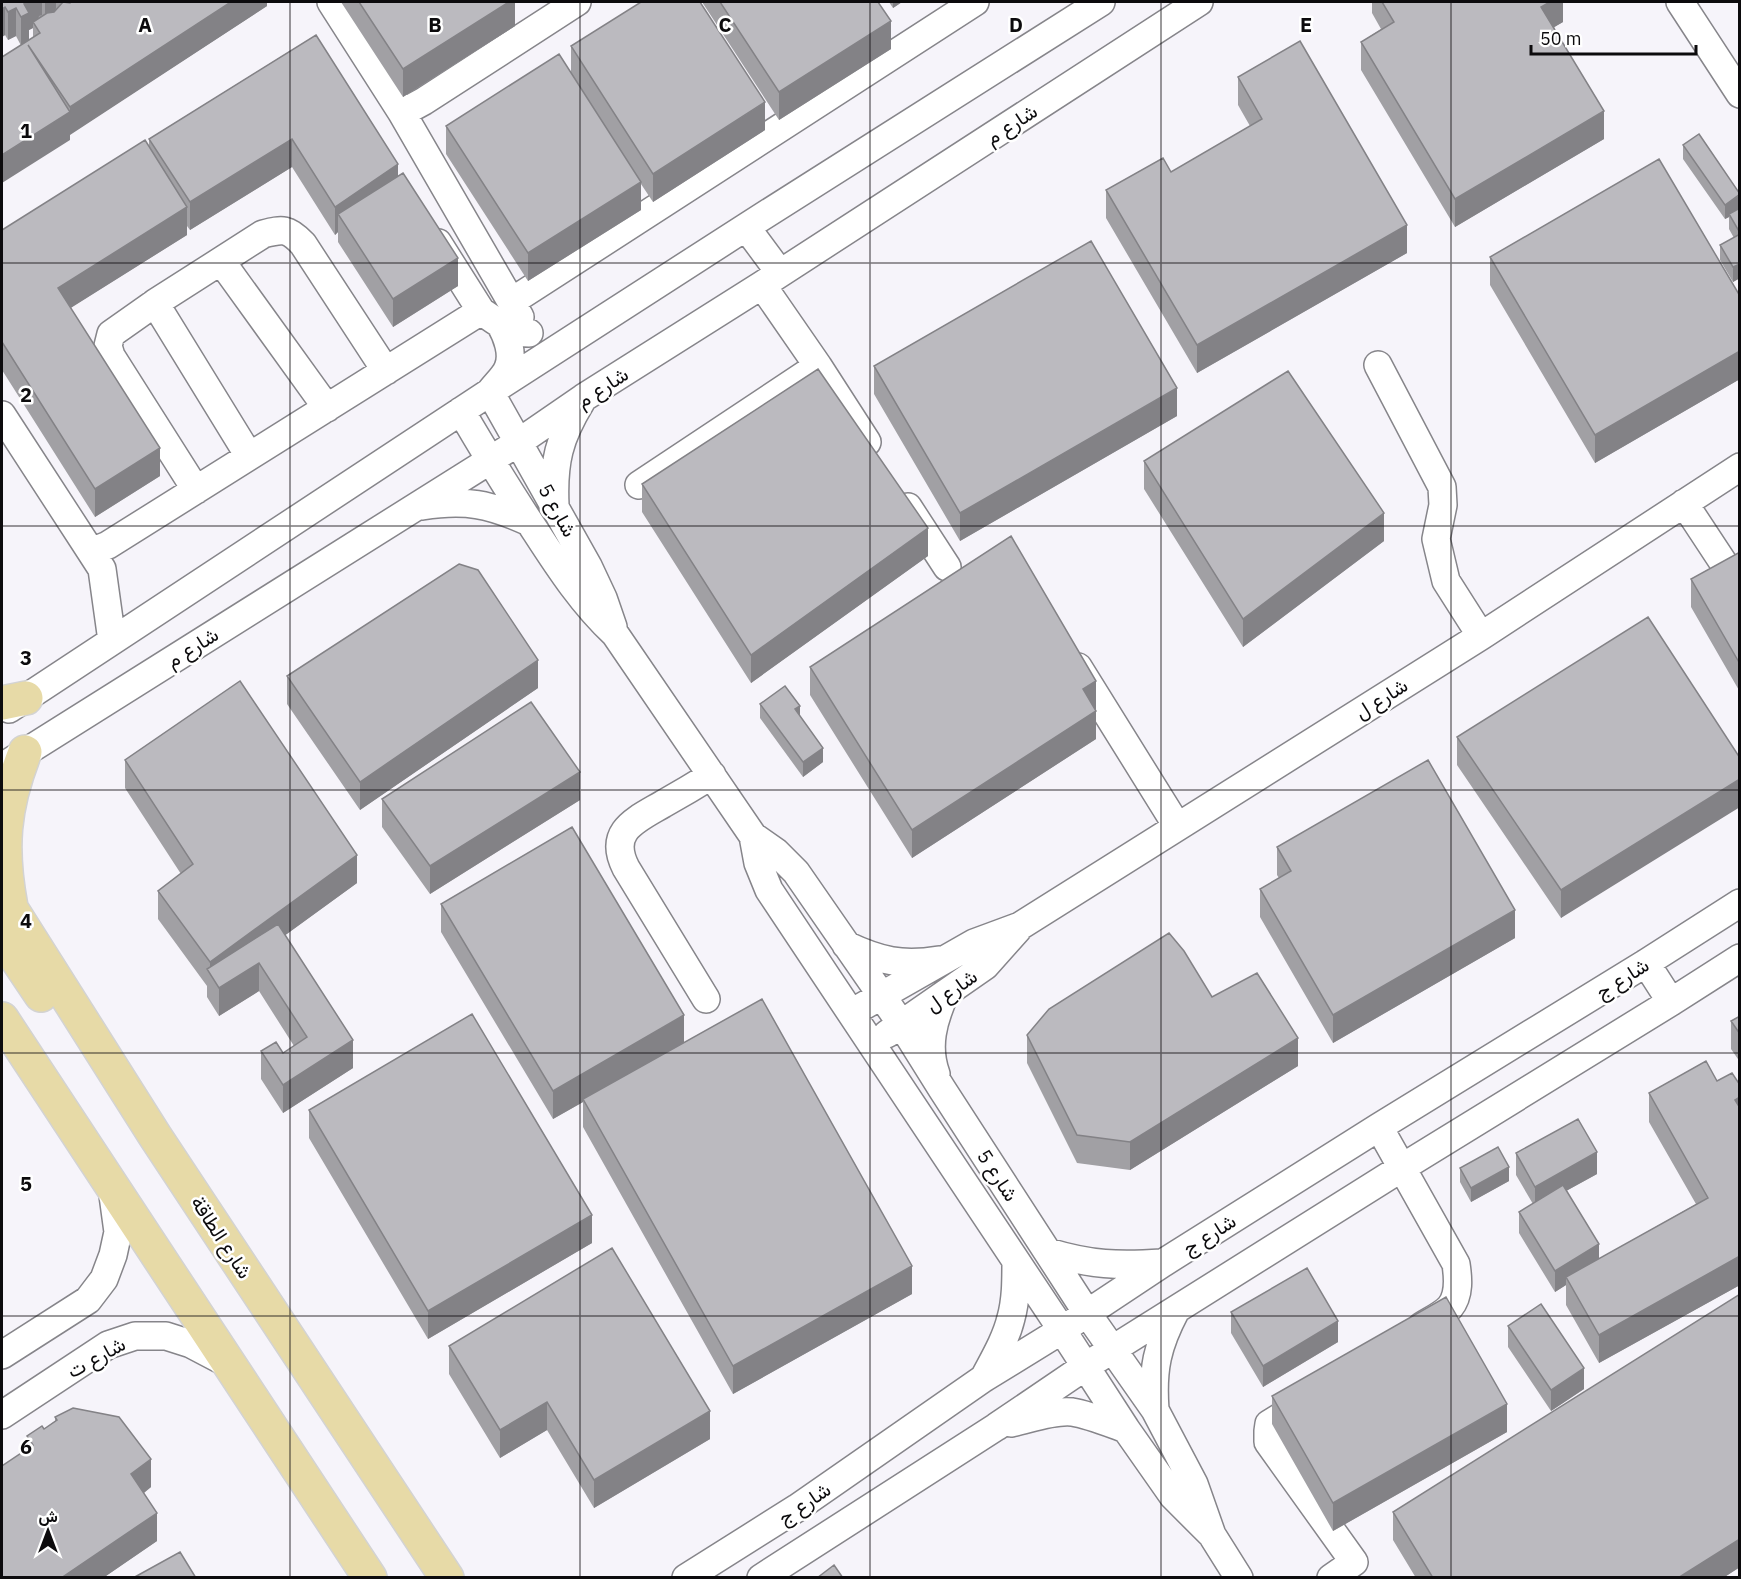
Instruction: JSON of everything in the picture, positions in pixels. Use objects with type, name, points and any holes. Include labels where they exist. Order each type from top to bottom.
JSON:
[{"type":"main road","points":[[5,913],[4,828],[16,776],[13,759]]},
{"type":"main road","name":"شارع الطاقة","points":[[5,913],[446,1574]]},
{"type":"main road","points":[[2,1019],[370,1578]]},
{"type":"street","points":[[331,2],[402,113],[497,312],[510,352],[510,361],[508,368],[490,392]]},
{"type":"street","points":[[402,113],[577,2]]},
{"type":"street","points":[[91,552],[108,545],[386,370],[497,312],[975,2]]},
{"type":"street","points":[[10,705],[112,641],[544,357],[1101,2]]},
{"type":"street","name":"شارع م","points":[[13,759],[519,442],[1199,2]]},
{"type":"street","points":[[1680,2],[1740,94]]},
{"type":"street","points":[[423,220],[497,312],[529,333],[544,357]]},
{"type":"street","points":[[746,227],[818,366],[946,567]]},
{"type":"street","points":[[196,490],[111,356],[108,346],[111,334],[154,303],[263,234],[279,230],[293,233],[303,244],[386,370]]},
{"type":"street","points":[[221,261],[327,408]]},
{"type":"street","points":[[154,303],[249,456]]},
{"type":"street","points":[[1378,365],[1442,487],[1443,505],[1436,539],[1446,581],[1481,636]]},
{"type":"street","points":[[639,485],[818,366]]},
{"type":"street","name":"شارع 5","points":[[490,392],[596,582],[615,634]]},
{"type":"street","points":[[555,506],[554,478],[558,450],[568,423],[584,398]]},
{"type":"street","name":"شارع 5","points":[[461,411],[529,522],[578,595],[615,634],[753,836],[776,852],[796,872],[883,996],[1087,1313],[1155,1410],[1194,1484],[1212,1535],[1239,1578]]},
{"type":"street","points":[[2,415],[102,569],[112,641]]},
{"type":"street","name":"شارع ل","points":[[851,1013],[974,943],[1020,926],[1481,636],[1740,467]]},
{"type":"street","points":[[414,507],[444,502],[473,503],[502,510],[529,522]]},
{"type":"street","points":[[1684,503],[1740,588]]},
{"type":"street","points":[[1063,644],[1177,826]]},
{"type":"street","points":[[706,999],[626,868],[620,852],[620,844],[626,829],[637,818],[712,775]]},
{"type":"street","name":"شارع 5","points":[[753,836],[758,864],[769,890],[1126,1429],[1173,1496],[1212,1535]]},
{"type":"street","name":"شارع ج","points":[[686,1578],[797,1508],[984,1378],[1163,1263],[1740,903]]},
{"type":"street","name":"شارع ل","points":[[872,1044],[985,966],[1020,926]]},
{"type":"street","points":[[845,944],[868,956],[893,962],[918,963],[943,959]]},
{"type":"street","name":"شارع ج","points":[[761,1578],[996,1427],[1086,1366],[1740,957]]},
{"type":"street","points":[[1646,963],[1671,1002]]},
{"type":"street","points":[[942,1089],[933,1066],[931,1041],[935,1017],[945,994]]},
{"type":"street","points":[[1379,1127],[1456,1264],[1458,1278],[1456,1294],[1450,1307],[1404,1339]]},
{"type":"street","points":[[2,1355],[88,1300],[104,1279],[118,1232],[112,1186]]},
{"type":"street","points":[[1048,1252],[1096,1264],[1126,1266],[1163,1263]]},
{"type":"street","points":[[984,1378],[1011,1319],[1016,1262]]},
{"type":"street","points":[[1155,1410],[1153,1384],[1157,1358],[1164,1333],[1176,1310]]},
{"type":"street","name":"شارع ت","points":[[2,1415],[108,1345],[135,1335],[166,1335],[191,1344],[231,1365]]},
{"type":"street","points":[[1317,1393],[1269,1424],[1268,1442],[1360,1570],[1331,1578]]},
{"type":"street","points":[[996,1427],[1045,1415],[1070,1412],[1126,1429]]},
{"type":"street","points":[[797,1508],[821,1540]]},
{"type":"building","points":[[2,2],[29,2],[24,4],[29,13],[21,17],[16,8],[8,12],[5,7],[2,9]]},
{"type":"building","points":[[63,2],[231,2],[70,107],[28,45],[70,112],[2,155],[2,57],[40,33],[33,22],[47,13],[54,12]]},
{"type":"building","points":[[359,2],[509,2],[403,69]]},
{"type":"building","points":[[641,2],[700,2],[765,102],[653,174],[571,46]]},
{"type":"building","points":[[720,2],[878,2],[891,21],[779,92]]},
{"type":"building","points":[[1382,2],[1550,2],[1541,7],[1604,111],[1455,199],[1361,42],[1394,22]]},
{"type":"building","points":[[316,35],[398,164],[335,207],[292,139],[190,202],[149,139]]},
{"type":"building","points":[[1300,41],[1407,225],[1197,345],[1106,190],[1163,158],[1171,172],[1262,119],[1238,77]]},
{"type":"building","points":[[559,54],[641,182],[528,253],[446,126]]},
{"type":"building","points":[[1699,134],[1740,194],[1725,205],[1683,145]]},
{"type":"building","points":[[145,140],[187,207],[58,288],[160,448],[95,489],[2,342],[2,230]]},
{"type":"building","points":[[1659,159],[1740,296],[1740,351],[1595,435],[1490,257]]},
{"type":"building","points":[[403,173],[458,258],[393,299],[338,214]]},
{"type":"building","points":[[1740,208],[1740,233],[1729,214]]},
{"type":"building","points":[[1740,234],[1740,264],[1733,267],[1720,245]]},
{"type":"building","points":[[1091,241],[1177,388],[960,513],[874,366]]},
{"type":"building","points":[[818,369],[928,528],[751,655],[642,484]]},
{"type":"building","points":[[1288,371],[1384,513],[1243,619],[1144,461]]},
{"type":"building","points":[[1011,536],[1096,681],[1083,689],[1096,711],[912,830],[810,667]]},
{"type":"building","points":[[1740,552],[1740,664],[1691,579]]},
{"type":"building","points":[[459,564],[478,570],[538,660],[360,782],[287,676]]},
{"type":"building","points":[[1648,617],[1740,758],[1740,779],[1561,890],[1457,737]]},
{"type":"building","points":[[240,681],[357,855],[210,962],[158,891],[193,864],[125,760]]},
{"type":"building","points":[[785,686],[800,706],[795,709],[823,748],[803,762],[760,704]]},
{"type":"building","points":[[531,702],[580,772],[430,866],[382,799]]},
{"type":"building","points":[[1428,760],[1515,910],[1333,1015],[1260,889],[1291,871],[1277,847]]},
{"type":"building","points":[[572,827],[684,1015],[553,1091],[441,904]]},
{"type":"building","points":[[278,924],[353,1040],[283,1085],[261,1051],[276,1042],[283,1053],[307,1037],[259,963],[219,988],[207,969]]},
{"type":"building","points":[[1169,933],[1184,951],[1212,997],[1257,973],[1298,1038],[1130,1142],[1077,1135],[1027,1035],[1049,1009]]},
{"type":"building","points":[[762,999],[912,1266],[733,1366],[583,1099]]},
{"type":"building","points":[[472,1014],[592,1215],[428,1311],[309,1110]]},
{"type":"building","points":[[1740,1016],[1740,1034],[1731,1021]]},
{"type":"building","points":[[1706,1061],[1717,1081],[1732,1073],[1740,1085],[1740,1097],[1735,1100],[1740,1108],[1740,1256],[1599,1335],[1566,1277],[1708,1198],[1649,1093]]},
{"type":"building","points":[[1578,1119],[1597,1152],[1535,1187],[1516,1153]]},
{"type":"building","points":[[1498,1147],[1509,1167],[1471,1188],[1460,1168]]},
{"type":"building","points":[[1563,1185],[1599,1244],[1555,1271],[1519,1212]]},
{"type":"building","points":[[612,1248],[710,1411],[594,1480],[547,1402],[500,1430],[449,1346]]},
{"type":"building","points":[[1307,1268],[1338,1321],[1263,1366],[1231,1312]]},
{"type":"building","points":[[1740,1294],[1740,1539],[1678,1578],[1433,1578],[1393,1512]]},
{"type":"building","points":[[1446,1297],[1507,1404],[1333,1503],[1272,1396]]},
{"type":"building","points":[[1541,1304],[1584,1368],[1551,1390],[1508,1326]]},
{"type":"building","points":[[73,1408],[119,1417],[151,1459],[131,1474],[157,1513],[61,1578],[2,1578],[2,1466],[33,1445],[27,1436],[42,1426],[44,1429],[57,1420],[55,1417]]},
{"type":"building","points":[[180,1552],[196,1578],[133,1578]]},
{"type":"building","points":[[834,1565],[843,1578],[817,1578]]}]
